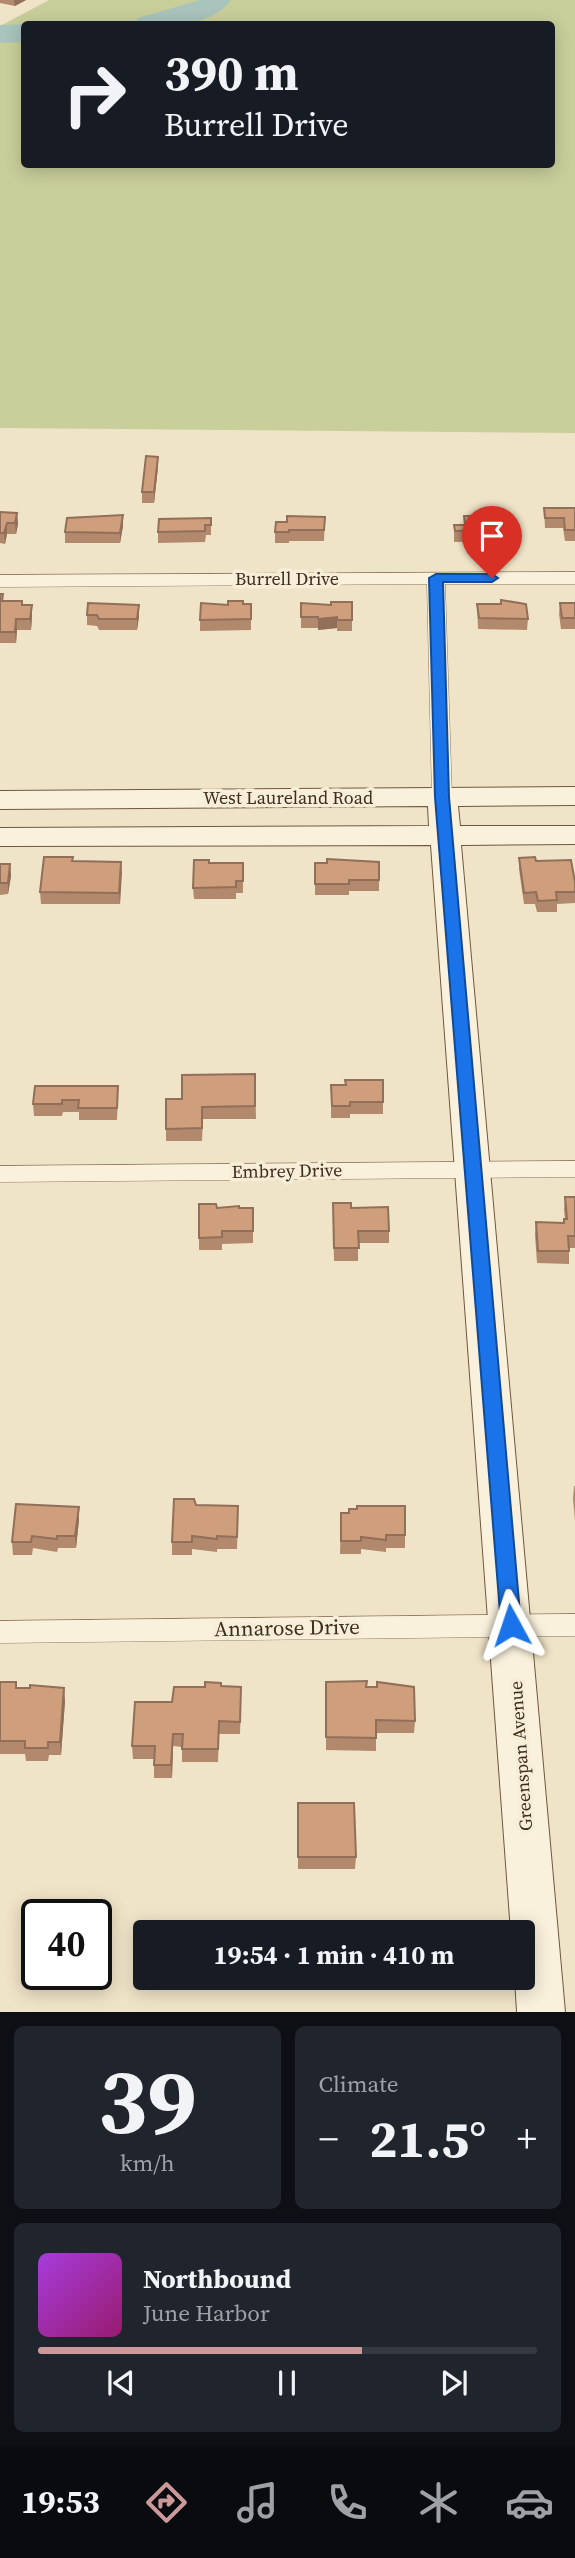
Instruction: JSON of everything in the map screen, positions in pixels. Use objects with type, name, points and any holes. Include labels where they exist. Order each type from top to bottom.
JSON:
[{"type":"main road","points":[[445,836],[575,835]]},
{"type":"street","name":"Greenspan Avenue","points":[[436,578],[442,797],[541,2012]]},
{"type":"street","name":"Burrell Drive","points":[[0,581],[575,578]]},
{"type":"street","name":"West Laureland Road","points":[[0,800],[575,796]]},
{"type":"street","points":[[0,837],[445,836]]},
{"type":"street","name":"Embrey Drive","points":[[0,1174],[575,1169]]},
{"type":"street","name":"Annarose Drive","points":[[0,1632],[575,1625]]},
{"type":"green space","points":[[49,0],[575,0],[575,433],[0,428],[0,26]]},
{"type":"building","points":[[146,456],[158,457],[154,492],[142,492]]},
{"type":"building","points":[[544,508],[575,508],[575,530],[565,530],[564,518],[545,518]]},
{"type":"building","points":[[0,512],[17,513],[15,523],[7,523],[4,533],[0,533]]},
{"type":"building","points":[[123,515],[120,533],[65,532],[67,518]]},
{"type":"building","points":[[287,516],[325,517],[324,530],[275,532],[276,522],[287,522]]},
{"type":"building","points":[[464,516],[502,516],[503,530],[455,531],[454,525],[465,525]]},
{"type":"building","points":[[211,518],[211,525],[205,525],[205,531],[158,532],[159,519]]},
{"type":"building","points":[[0,594],[3,594],[2,601],[22,601],[22,605],[32,605],[30,619],[16,619],[15,632],[0,632]]},
{"type":"building","points":[[501,600],[526,604],[528,619],[479,618],[477,604],[501,604]]},
{"type":"building","points":[[228,601],[251,604],[251,619],[200,620],[201,603],[228,605]]},
{"type":"building","points":[[331,602],[352,602],[352,620],[337,620],[337,617],[301,617],[301,603],[331,605]]},
{"type":"building","points":[[88,603],[139,605],[137,619],[99,619],[97,615],[87,615]]},
{"type":"building","points":[[560,603],[575,603],[575,618],[562,618]]},
{"type":"building","points":[[44,857],[73,857],[72,861],[121,862],[119,893],[40,892]]},
{"type":"building","points":[[535,857],[536,861],[571,860],[575,892],[556,892],[557,900],[538,901],[536,892],[524,893],[519,858]]},
{"type":"building","points":[[327,859],[379,862],[379,880],[349,880],[349,884],[315,884],[315,863],[327,863]]},
{"type":"building","points":[[194,860],[243,863],[243,881],[236,881],[236,887],[193,888]]},
{"type":"building","points":[[0,864],[10,864],[8,883],[0,883]]},
{"type":"building","points":[[255,1074],[255,1106],[202,1107],[202,1128],[166,1129],[166,1099],[182,1099],[182,1075]]},
{"type":"building","points":[[345,1080],[383,1080],[383,1102],[350,1102],[350,1106],[332,1106],[331,1085],[346,1085]]},
{"type":"building","points":[[35,1086],[118,1086],[117,1108],[78,1108],[79,1100],[62,1100],[62,1104],[33,1104]]},
{"type":"building","points":[[565,1197],[575,1197],[575,1236],[568,1236],[569,1251],[538,1251],[536,1222],[564,1223],[564,1219],[567,1219]]},
{"type":"building","points":[[333,1203],[351,1203],[351,1208],[388,1207],[389,1231],[358,1231],[359,1248],[334,1248]]},
{"type":"building","points":[[199,1204],[216,1204],[217,1208],[253,1208],[253,1231],[222,1231],[222,1237],[199,1238]]},
{"type":"building","points":[[174,1499],[194,1499],[196,1505],[238,1506],[237,1537],[217,1536],[217,1539],[192,1536],[192,1542],[172,1542]]},
{"type":"building","points":[[16,1504],[79,1507],[75,1536],[57,1536],[57,1539],[32,1536],[31,1542],[12,1542]]},
{"type":"building","points":[[357,1506],[405,1506],[405,1535],[386,1535],[386,1540],[361,1537],[361,1541],[341,1541],[341,1513],[349,1513],[349,1509],[357,1509]]},
{"type":"building","points":[[367,1681],[366,1687],[377,1687],[377,1682],[414,1687],[415,1721],[376,1720],[376,1738],[326,1737],[326,1682]]},
{"type":"building","points":[[0,1682],[16,1682],[16,1688],[30,1688],[30,1685],[64,1688],[60,1742],[48,1742],[48,1748],[25,1748],[25,1741],[0,1741]]},
{"type":"building","points":[[205,1682],[241,1687],[240,1722],[219,1721],[218,1749],[182,1749],[183,1734],[173,1734],[171,1765],[154,1765],[155,1746],[132,1746],[135,1702],[172,1702],[174,1687],[205,1687]]},
{"type":"building","points":[[298,1803],[354,1803],[356,1857],[298,1857]]},
{"type":"waterway","points":[[160,21],[209,8],[216,0]]},
{"type":"waterway","points":[[0,34],[21,33]]},
{"type":"route","points":[[492,578],[436,578],[442,797],[511,1625]]}]
